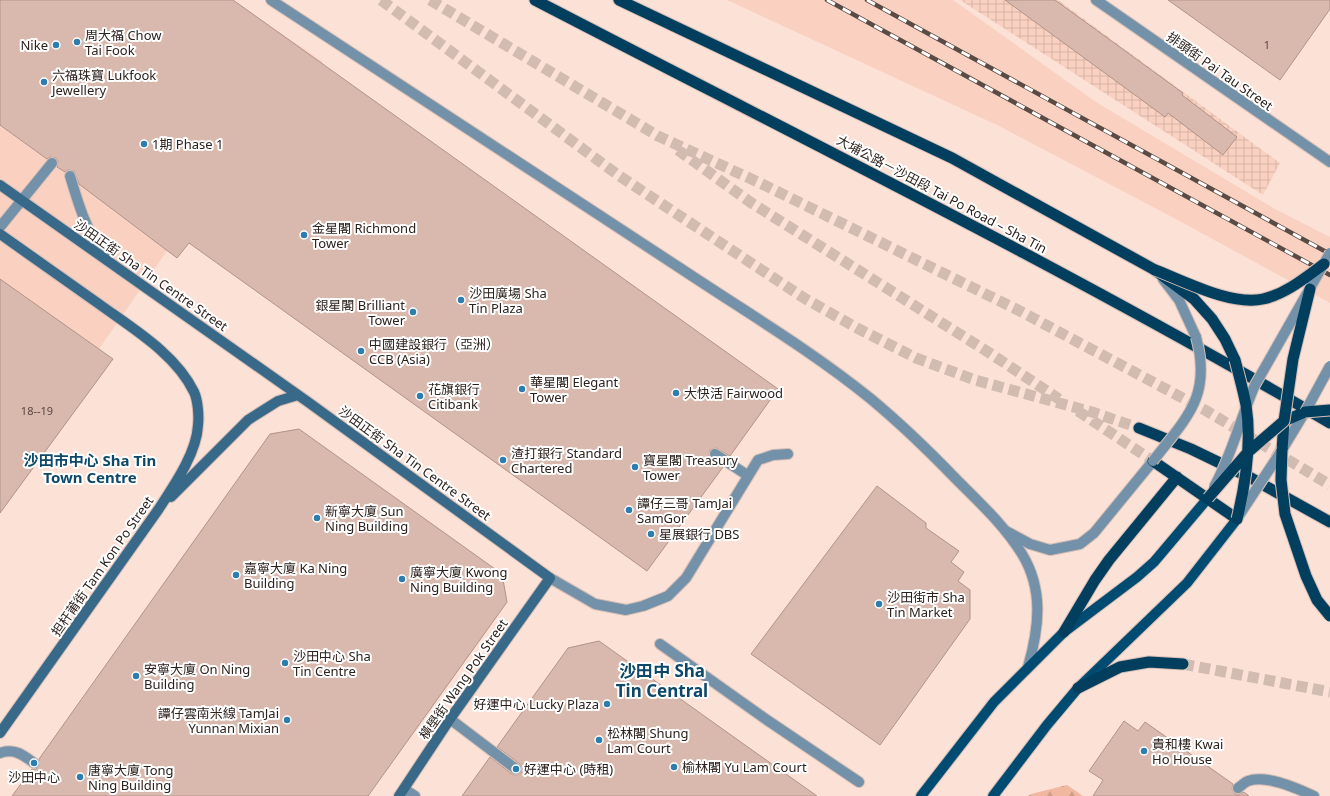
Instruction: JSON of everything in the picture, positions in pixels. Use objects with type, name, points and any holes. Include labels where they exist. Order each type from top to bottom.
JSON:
[{"type":"highway","name":"大埔公路－沙田段 Tai Po Road – Sha Tin","points":[[535,0],[641,56],[774,122],[1033,258],[1234,367],[1330,423]]},
{"type":"highway","points":[[620,0],[660,21],[952,158],[1154,270],[1194,299],[1212,319],[1225,339],[1235,360],[1246,406],[1248,452],[1244,491],[1237,519],[1153,461]]},
{"type":"highway","points":[[1154,270],[1212,292],[1242,300],[1263,299],[1282,291],[1299,282],[1324,264]]},
{"type":"highway","points":[[1310,289],[1293,359],[1284,420],[1280,480],[1285,514],[1306,576],[1317,600],[1330,616]]},
{"type":"highway","points":[[1208,498],[1248,452],[1284,420],[1305,412],[1330,410]]},
{"type":"highway","points":[[1139,428],[1191,449],[1251,478],[1330,522]]},
{"type":"highway","points":[[1064,632],[1095,580],[1109,560],[1177,477]]},
{"type":"highway","points":[[1078,688],[1120,667],[1149,662],[1183,664]]},
{"type":"main road","name":"沙田正街 Sha Tin Centre Street","points":[[0,185],[106,258],[298,395],[550,578]]},
{"type":"main road","name":"担杆莆街 Tam Kon Po Street","points":[[0,234],[137,331],[161,351],[182,372],[195,393],[198,426],[192,451],[178,479],[158,510],[0,733]]},
{"type":"main road","points":[[158,510],[248,420],[278,401],[298,395]]},
{"type":"main road","points":[[921,796],[994,702],[1064,632],[1137,577],[1154,562],[1208,498]]},
{"type":"main road","points":[[993,796],[1047,725],[1078,688],[1187,583],[1237,519]]},
{"type":"main road","name":"橫壆街 Wang Pok Street","points":[[402,792],[450,719],[550,578]]},
{"type":"street","points":[[270,0],[783,335],[847,380],[872,400],[932,455],[1003,529],[1022,555],[1036,590],[1039,613],[1036,639],[1028,667]]},
{"type":"street","name":"排頭街 Pai Tau Street","points":[[1096,0],[1317,155],[1330,162]]},
{"type":"street","points":[[0,227],[52,163]]},
{"type":"street","points":[[70,176],[80,213],[91,237],[106,258]]},
{"type":"street","points":[[1208,498],[1228,458],[1246,406],[1267,362],[1330,253]]},
{"type":"street","points":[[1003,529],[1030,544],[1050,550],[1080,544],[1094,533],[1153,461],[1192,408],[1198,393],[1202,373],[1201,357],[1189,319],[1169,286],[1154,270]]},
{"type":"street","points":[[1237,519],[1282,450],[1330,366]]},
{"type":"street","points":[[715,454],[747,475]]},
{"type":"street","name":"沙田正街 Sha Tin Centre Street","points":[[550,578],[595,604],[626,610],[643,606],[668,596],[686,578],[747,475],[758,460],[773,455],[788,454]]},
{"type":"street","points":[[660,644],[767,720],[859,782]]},
{"type":"street","points":[[450,719],[516,769]]},
{"type":"street","points":[[0,753],[17,752],[34,764]]},
{"type":"street","points":[[1238,788],[1249,781],[1271,781],[1292,786],[1314,796]]},
{"type":"street","points":[[402,792],[415,796]]},
{"type":"shaded area","name":"1期 Phase 1","points":[[0,0],[233,0],[323,62],[177,258],[167,251],[99,349],[113,359],[0,513]]},
{"type":"shaded area","points":[[727,0],[953,0],[1096,102],[1275,209],[1330,237],[1330,303],[1172,217],[999,126]]},
{"type":"shaded area","points":[[960,0],[1058,0],[1280,163],[1263,195]]},
{"type":"green space","points":[[1067,785],[1083,796],[1028,796],[1031,794]]},
{"type":"building","name":"沙田廣場 Sha Tin Plaza","points":[[0,0],[233,0],[778,389],[730,456],[716,448],[710,450],[709,457],[723,467],[647,571],[189,243],[177,258],[79,184],[74,171],[68,170],[65,172],[57,167],[58,161],[56,158],[50,157],[47,159],[0,125]]},
{"type":"building","points":[[1005,0],[1055,0],[1183,93],[1182,95],[1237,137],[1223,155],[1168,113],[1165,117]]},
{"type":"building","points":[[1168,0],[1330,0],[1330,9],[1280,80]]},
{"type":"building","points":[[0,279],[113,359],[0,513]]},
{"type":"building","name":"沙田中心 Sha Tin Centre","points":[[299,429],[502,574],[507,602],[368,796],[12,796],[32,769],[36,769],[39,766],[39,759],[270,434]]},
{"type":"building","name":"沙田街市 Sha Tin Market","points":[[877,486],[926,523],[926,528],[959,551],[951,562],[964,572],[958,581],[970,590],[970,619],[880,745],[751,654]]},
{"type":"building","name":"好運中心 Lucky Plaza","points":[[599,641],[817,796],[462,796],[490,757],[512,774],[516,775],[521,773],[522,769],[520,764],[497,747],[568,648]]},
{"type":"building","name":"貴和樓 Kwai Ho House","points":[[1124,721],[1138,731],[1145,722],[1233,784],[1232,789],[1235,794],[1244,792],[1249,796],[1093,796],[1103,780],[1089,771]]},
{"type":"tunnel","points":[[381,0],[618,175],[804,298],[857,328],[916,358],[975,380],[1092,412],[1139,428]]},
{"type":"tunnel","points":[[430,0],[658,136],[760,183],[1018,310],[1205,410],[1330,485]]},
{"type":"tunnel","points":[[678,150],[750,202],[988,352],[1059,399]]},
{"type":"tunnel","points":[[1078,411],[1153,461]]},
{"type":"tunnel","points":[[1183,664],[1330,692]]},
{"type":"railway","points":[[827,0],[1330,275]]},
{"type":"railway","points":[[867,0],[1330,254]]},
{"type":"place","name":"周大福 Chow Tai Fook","points":[[77,42]]},
{"type":"place","name":"Nike","points":[[56,45]]},
{"type":"place","name":"六福珠寶 Lukfook Jewellery","points":[[44,82]]},
{"type":"place","name":"1期 Phase 1","points":[[144,144]]},
{"type":"place","name":"金星閣 Richmond Tower","points":[[304,235]]},
{"type":"place","name":"沙田廣場 Sha Tin Plaza","points":[[461,300]]},
{"type":"place","name":"銀星閣 Brilliant Tower","points":[[413,312]]},
{"type":"place","name":"中國建設銀行（亞洲） CCB (Asia)","points":[[361,351]]},
{"type":"place","name":"華星閣 Elegant Tower","points":[[522,389]]},
{"type":"place","name":"大快活 Fairwood","points":[[676,393]]},
{"type":"place","name":"花旗銀行 Citibank","points":[[420,396]]},
{"type":"place","name":"渣打銀行 Standard Chartered","points":[[503,460]]},
{"type":"place","name":"寶星閣 Treasury Tower","points":[[635,467]]},
{"type":"place","name":"譚仔三哥 TamJai SamGor","points":[[629,510]]},
{"type":"place","name":"新寧大廈 Sun Ning Building","points":[[317,518]]},
{"type":"place","name":"星展銀行 DBS","points":[[651,534]]},
{"type":"place","name":"嘉寧大廈 Ka Ning Building","points":[[236,575]]},
{"type":"place","name":"廣寧大廈 Kwong Ning Building","points":[[402,579]]},
{"type":"place","name":"沙田街市 Sha Tin Market","points":[[879,604]]},
{"type":"place","name":"沙田中心 Sha Tin Centre","points":[[285,663]]},
{"type":"place","name":"安寧大廈 On Ning Building","points":[[136,676]]},
{"type":"place","name":"好運中心 Lucky Plaza","points":[[607,704]]},
{"type":"place","name":"譚仔雲南米線 TamJai Yunnan Mixian","points":[[287,720]]},
{"type":"place","name":"松林閣 Shung Lam Court","points":[[599,740]]},
{"type":"place","name":"貴和樓 Kwai Ho House","points":[[1144,751]]},
{"type":"place","name":"沙田中心","points":[[34,763]]},
{"type":"place","name":"榆林閣 Yu Lam Court","points":[[674,767]]},
{"type":"place","name":"好運中心 (時租)","points":[[516,769]]},
{"type":"place","name":"唐寧大廈 Tong Ning Building","points":[[80,777]]},
{"type":"district","name":"沙田市中心 Sha Tin Town Centre","points":[[90,468]]},
{"type":"district","name":"沙田中 Sha Tin Central","points":[[662,680]]}]
